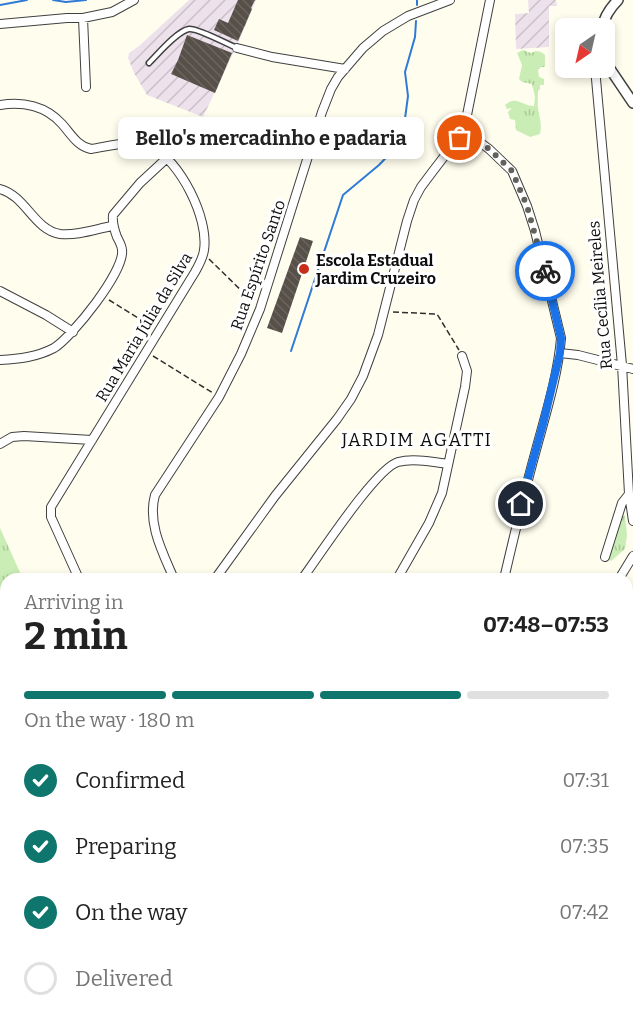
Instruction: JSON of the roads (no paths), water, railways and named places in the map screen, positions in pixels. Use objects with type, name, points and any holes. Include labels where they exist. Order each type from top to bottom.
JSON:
[{"type":"street","points":[[0,24],[83,18],[112,12],[134,0]]},
{"type":"street","name":"Rua Espírito Santo","points":[[171,573],[153,523],[152,505],[155,495],[219,397],[241,354],[260,309],[331,88],[363,48],[383,31],[408,16],[450,0]]},
{"type":"street","points":[[219,573],[275,496],[332,426],[351,399],[363,376],[384,311],[414,200],[433,171],[463,135],[490,0]]},
{"type":"street","points":[[607,18],[618,0]]},
{"type":"street","points":[[83,18],[86,87]]},
{"type":"street","points":[[237,48],[294,61],[345,69]]},
{"type":"street","points":[[615,76],[633,103]]},
{"type":"street","name":"Rua Cecília Meireles","points":[[596,78],[622,365],[629,494],[633,521]]},
{"type":"street","name":"Rua Maria Júlia da Silva","points":[[0,105],[23,104],[42,108],[87,149],[124,144],[150,146],[167,158],[178,172],[191,192],[200,213],[205,245],[204,253],[195,272],[54,502],[50,513],[76,573]]},
{"type":"street","points":[[463,135],[478,141],[498,156],[512,171],[534,231],[561,338],[560,353],[505,573]]},
{"type":"street","points":[[0,360],[38,355],[56,347],[73,332],[117,269],[121,257],[122,250],[112,226],[112,215],[140,183],[167,158]]},
{"type":"street","points":[[0,189],[13,194],[45,227],[56,232],[70,234],[112,226]]},
{"type":"street","points":[[0,291],[73,332]]},
{"type":"street","points":[[560,353],[578,355],[633,369]]},
{"type":"street","points":[[400,573],[438,505],[442,493],[465,387],[467,370],[462,356]]},
{"type":"street","points":[[0,444],[12,437],[24,436],[92,440]]},
{"type":"street","points":[[306,573],[368,488],[392,464],[410,460],[448,464]]},
{"type":"street","points":[[606,557],[622,503],[629,494]]},
{"type":"street","points":[[622,573],[633,555]]},
{"type":"lane","points":[[149,63],[181,33],[189,29],[197,30],[237,48]]},
{"type":"waterway","points":[[0,5],[27,0]]},
{"type":"waterway","points":[[53,0],[66,2],[86,0]]},
{"type":"waterway","points":[[417,0],[417,5]]},
{"type":"waterway","points":[[291,351],[343,195],[379,165],[402,141],[408,96],[405,72],[415,37],[416,21]]},
{"type":"place","name":"Bello's mercadinho e padaria","points":[[460,138]]},
{"type":"place","name":"Escola Estadual Jardim Cruzeiro","points":[[304,269]]},
{"type":"district","name":"JARDIM AGATTI","points":[[417,440]]}]
